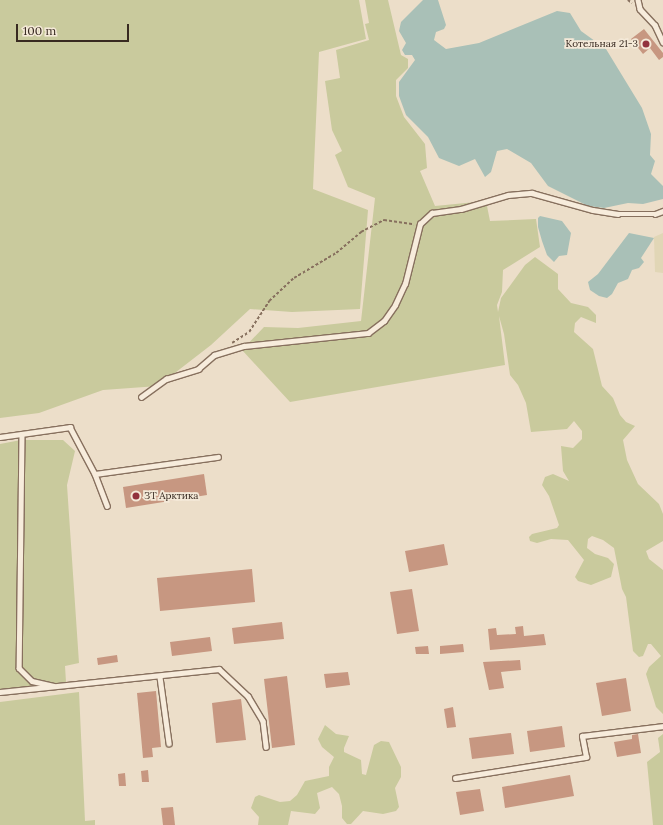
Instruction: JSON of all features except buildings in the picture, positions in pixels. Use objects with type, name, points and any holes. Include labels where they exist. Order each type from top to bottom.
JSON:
[{"type":"lane","points":[[638,0],[640,9],[655,25],[663,42]]},
{"type":"lane","points":[[141,397],[166,379],[198,369],[214,355],[244,346],[368,333],[384,321],[395,305],[405,284],[420,224],[432,212],[461,209],[508,195],[532,193],[593,210],[618,214],[655,214],[663,211]]},
{"type":"lane","points":[[0,437],[70,427],[95,474],[107,506]]},
{"type":"lane","points":[[22,434],[19,668],[32,681],[58,687]]},
{"type":"lane","points":[[95,474],[218,457]]},
{"type":"lane","points":[[0,692],[160,677],[219,669],[248,696],[263,721],[266,747]]},
{"type":"lane","points":[[160,677],[169,743]]},
{"type":"lane","points":[[455,778],[586,757],[582,736],[663,726]]},
{"type":"path","points":[[231,343],[249,332],[269,301],[294,278],[336,253],[361,232],[384,220],[420,224]]},
{"type":"shaded area","points":[[423,0],[438,0],[446,25],[444,29],[436,32],[434,40],[446,49],[479,43],[557,11],[570,13],[581,31],[606,49],[642,108],[651,134],[650,155],[655,161],[651,174],[663,186],[663,199],[643,204],[628,203],[604,208],[588,206],[548,186],[531,163],[507,149],[497,151],[491,172],[485,177],[475,159],[459,166],[439,158],[428,137],[406,115],[399,96],[399,82],[415,60],[412,55],[405,55],[402,50],[406,43],[399,31],[401,22]]},
{"type":"shaded area","points":[[540,216],[562,221],[571,233],[567,255],[559,256],[554,262],[547,255],[542,241],[538,227],[538,218]]},
{"type":"shaded area","points":[[629,233],[654,238],[641,258],[644,262],[639,268],[632,270],[628,279],[618,283],[612,294],[607,298],[599,296],[590,290],[588,282],[598,274]]},
{"type":"shaded area","points":[[663,233],[663,273],[655,272],[654,237]]},
{"type":"green space","points":[[0,0],[359,0],[366,39],[319,52],[313,189],[368,210],[360,309],[292,312],[250,309],[211,345],[158,386],[103,390],[39,413],[0,418]]},
{"type":"green space","points":[[365,0],[388,0],[401,55],[408,59],[408,68],[396,80],[396,96],[404,117],[425,144],[427,168],[420,171],[435,206],[486,201],[490,221],[536,219],[540,247],[503,270],[502,292],[497,305],[498,312],[501,298],[525,265],[535,257],[558,274],[558,289],[571,303],[588,307],[596,315],[596,323],[581,317],[575,323],[574,332],[593,349],[602,386],[613,398],[620,415],[626,422],[635,426],[623,440],[627,460],[638,484],[659,504],[663,514],[663,541],[646,551],[649,559],[663,570],[663,714],[656,707],[646,674],[649,667],[661,656],[651,644],[648,644],[643,656],[639,657],[633,651],[626,597],[622,589],[614,548],[603,540],[592,536],[588,539],[587,548],[595,554],[608,558],[614,564],[611,577],[591,585],[578,581],[575,577],[584,560],[568,540],[551,539],[537,543],[530,541],[529,537],[532,534],[557,528],[559,525],[549,496],[542,485],[545,477],[553,474],[569,481],[563,471],[561,446],[573,448],[582,439],[582,431],[574,421],[567,429],[531,432],[526,403],[518,385],[510,375],[504,334],[499,316],[505,365],[290,402],[242,350],[264,327],[298,328],[361,321],[375,198],[348,187],[335,155],[342,151],[332,130],[325,81],[340,78],[336,50],[369,40],[365,24],[369,23]]},
{"type":"green space","points":[[21,440],[63,440],[75,451],[67,485],[79,663],[65,666],[66,682],[0,690],[0,444]]},
{"type":"green space","points":[[79,692],[85,821],[95,820],[95,825],[0,825],[0,702]]},
{"type":"green space","points":[[325,725],[336,734],[349,736],[344,752],[361,760],[362,774],[366,775],[374,745],[381,741],[389,742],[401,767],[401,777],[395,788],[399,807],[396,811],[383,814],[363,811],[351,824],[347,824],[342,818],[342,806],[339,794],[332,787],[317,793],[320,808],[315,814],[291,811],[288,825],[258,825],[259,817],[251,808],[255,797],[259,795],[280,802],[290,801],[297,795],[305,781],[329,776],[329,767],[334,757],[322,747],[318,739]]},
{"type":"green space","points":[[663,734],[663,825],[653,825],[647,762],[660,752],[658,738]]},
{"type":"place","name":"Котельная 21-3","points":[[646,44]]},
{"type":"place","name":"ЗТ Арктика","points":[[136,496]]}]
